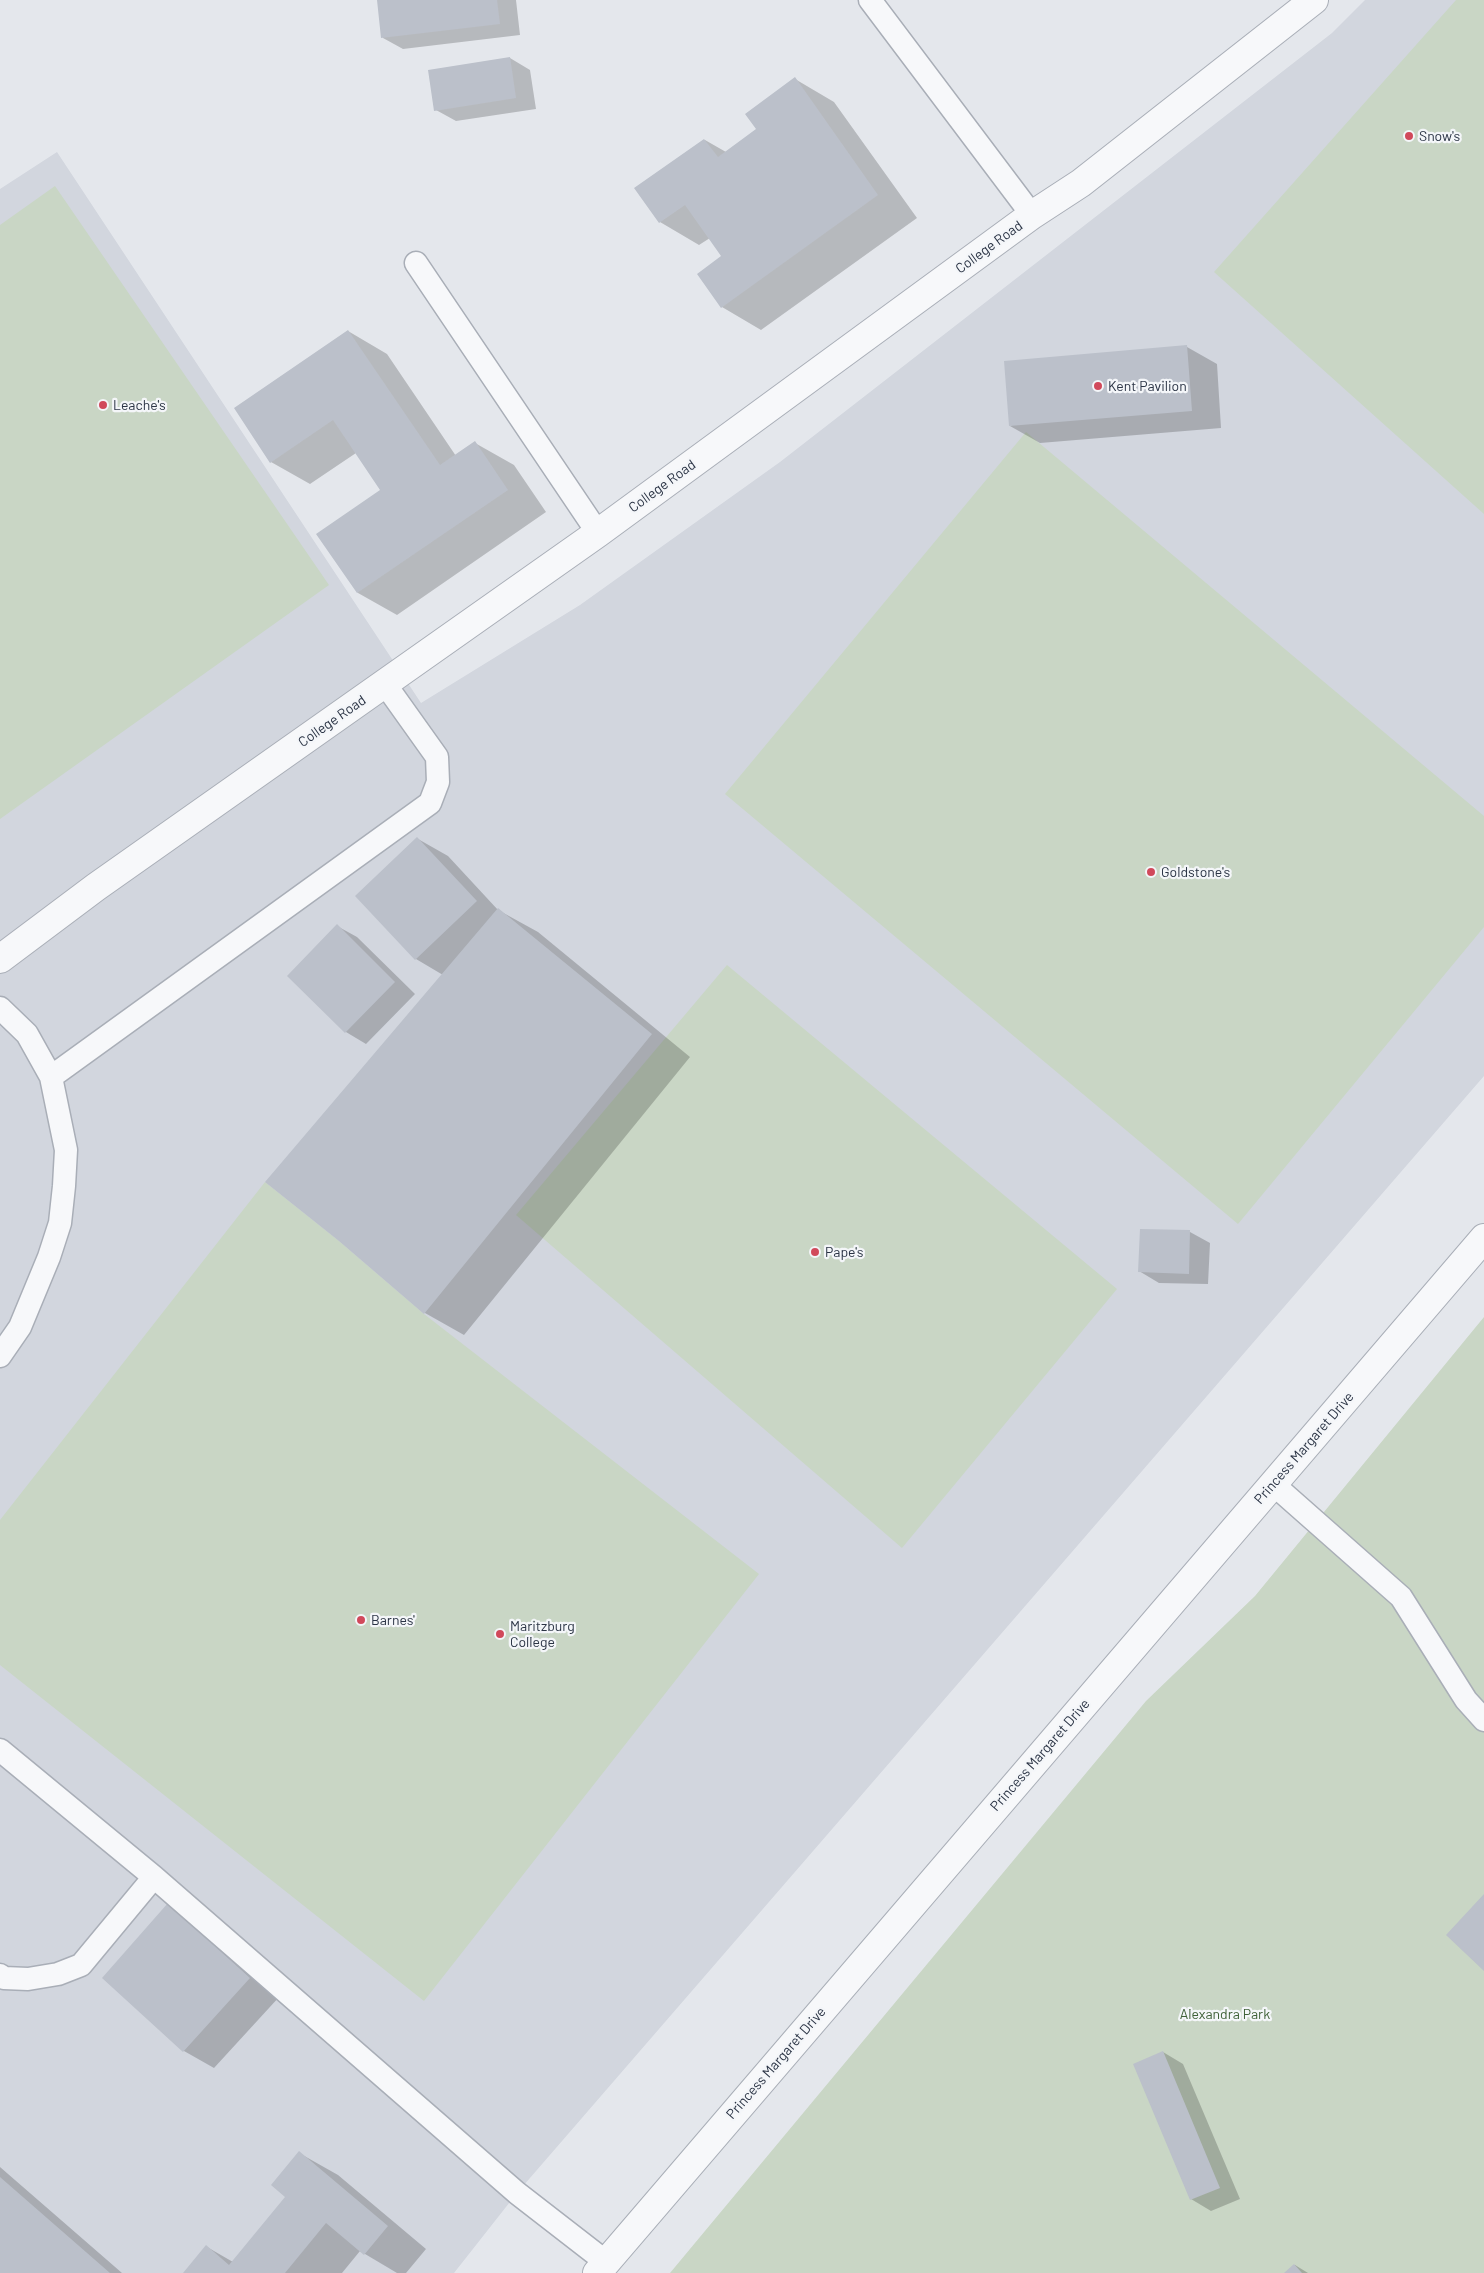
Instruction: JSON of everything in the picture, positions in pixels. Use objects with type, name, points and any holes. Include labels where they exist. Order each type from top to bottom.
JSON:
[{"type":"street","name":"College Road","points":[[0,959],[96,887],[598,533],[1032,215],[1081,184],[1314,0]]},
{"type":"street","name":"Princess Margaret Drive","points":[[601,2267],[1484,1238]]},
{"type":"lane","points":[[870,0],[1032,215]]},
{"type":"lane","points":[[416,263],[598,533]]},
{"type":"lane","points":[[50,1077],[430,803],[438,782],[437,757],[385,684]]},
{"type":"lane","points":[[0,1008],[27,1034],[50,1077],[66,1150],[60,1223],[50,1257],[20,1327],[0,1356]]},
{"type":"lane","points":[[1273,1484],[1401,1597],[1466,1700],[1484,1720]]},
{"type":"lane","points":[[0,1750],[154,1877],[601,2267]]},
{"type":"lane","points":[[0,1975],[4,1978],[28,1979],[58,1974],[81,1965],[154,1877]]},
{"type":"shaded area","name":"Maritzburg College","points":[[1365,0],[1484,0],[1484,1076],[517,2193],[454,2273],[0,2273],[0,189],[57,152],[421,703],[580,605],[780,462],[1332,33]]},
{"type":"green space","name":"Snow's","points":[[1456,0],[1484,0],[1484,514],[1214,272]]},
{"type":"green space","name":"Leache's","points":[[55,186],[329,585],[0,819],[0,225]]},
{"type":"green space","name":"Goldstone's","points":[[1026,432],[1484,816],[1484,927],[1238,1224],[725,794]]},
{"type":"green space","name":"Pape's","points":[[727,965],[1117,1289],[902,1548],[516,1215]]},
{"type":"green space","name":"Barnes'","points":[[265,1182],[339,1241],[424,1314],[759,1574],[424,2001],[0,1665],[0,1520]]},
{"type":"green space","name":"Alexandra Park","points":[[1484,1317],[1484,2273],[670,2273],[1146,1701],[1255,1596]]},
{"type":"building","points":[[377,0],[497,0],[500,24],[381,38]]},
{"type":"building","points":[[510,57],[516,98],[434,111],[428,70]]},
{"type":"building","points":[[795,77],[878,195],[721,308],[697,274],[721,256],[685,205],[659,223],[634,188],[704,139],[718,157],[756,129],[745,114]]},
{"type":"building","points":[[348,330],[440,465],[475,441],[508,490],[357,593],[316,534],[380,490],[333,420],[270,463],[234,408]]},
{"type":"building","name":"Kent Pavilion","points":[[1187,345],[1192,411],[1009,426],[1004,361]]},
{"type":"building","points":[[417,837],[477,901],[415,960],[355,896]]},
{"type":"building","points":[[498,908],[652,1034],[424,1314],[339,1241],[265,1182]]},
{"type":"building","points":[[337,924],[395,982],[345,1033],[287,976]]},
{"type":"building","points":[[1140,1229],[1190,1230],[1189,1274],[1138,1272]]},
{"type":"building","points":[[1484,1894],[1484,1971],[1446,1935]]},
{"type":"building","points":[[168,1903],[250,1978],[183,2052],[102,1978]]},
{"type":"building","points":[[1163,2051],[1220,2188],[1190,2200],[1133,2064]]},
{"type":"building","points":[[299,2151],[388,2226],[364,2255],[326,2223],[285,2273],[183,2273],[206,2245],[229,2265],[285,2197],[271,2185]]},
{"type":"building","points":[[0,2177],[110,2273],[0,2273]]},
{"type":"building","points":[[1294,2264],[1302,2273],[1284,2273]]},
{"type":"place","name":"Snow's","points":[[1409,136]]},
{"type":"place","name":"Kent Pavilion","points":[[1098,386]]},
{"type":"place","name":"Leache's","points":[[103,405]]},
{"type":"place","name":"Goldstone's","points":[[1151,872]]},
{"type":"place","name":"Pape's","points":[[815,1252]]},
{"type":"place","name":"Barnes'","points":[[361,1620]]},
{"type":"place","name":"Maritzburg College","points":[[500,1634]]}]
